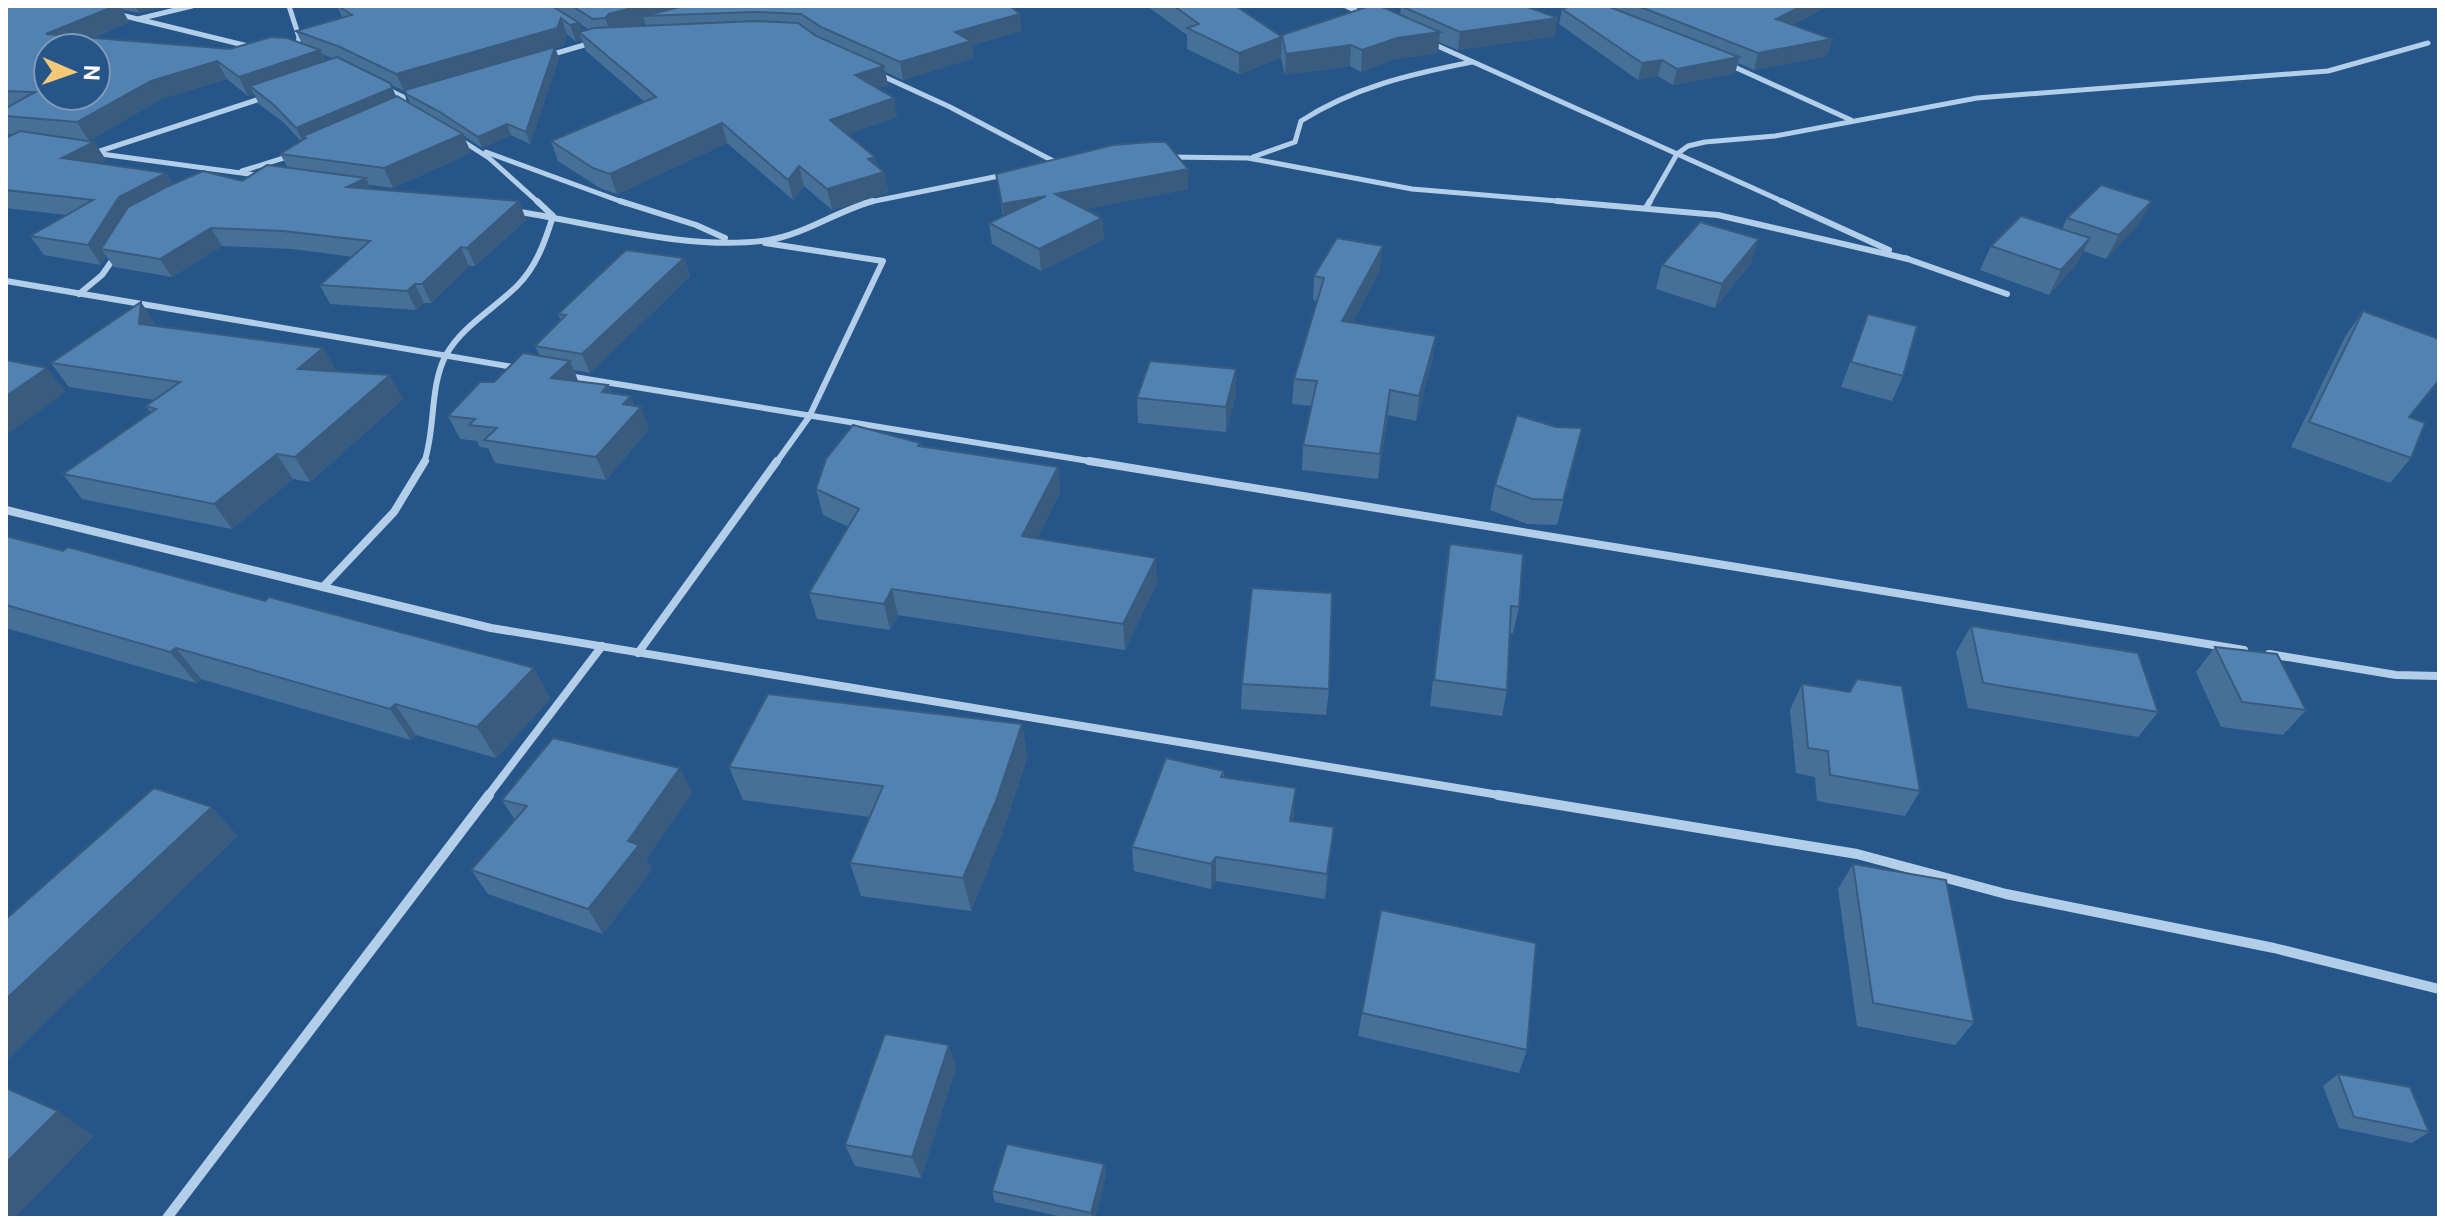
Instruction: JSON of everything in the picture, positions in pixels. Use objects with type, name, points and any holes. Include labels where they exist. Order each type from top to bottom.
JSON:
[{"type":"street","points":[[137,19],[192,6]]},
{"type":"street","points":[[289,6],[299,37],[297,51]]},
{"type":"street","points":[[1346,6],[1372,17]]},
{"type":"street","points":[[113,13],[265,49]]},
{"type":"street","points":[[537,59],[597,41],[585,34]]},
{"type":"street","points":[[1429,42],[1908,259],[2007,294]]},
{"type":"street","points":[[1646,208],[1677,154],[1688,146],[1705,142],[1775,136],[1977,98],[2328,71],[2428,43]]},
{"type":"street","points":[[281,50],[309,55]]},
{"type":"street","points":[[1720,60],[1851,120]]},
{"type":"street","points":[[1248,158],[1295,142],[1301,121],[1328,102],[1371,84],[1472,62]]},
{"type":"street","points":[[868,69],[950,107],[1059,164]]},
{"type":"street","points":[[380,86],[403,97],[406,109],[413,114]]},
{"type":"street","points":[[96,153],[273,94]]},
{"type":"street","points":[[394,115],[406,109]]},
{"type":"street","points":[[459,139],[489,158],[553,216]]},
{"type":"street","points":[[472,147],[657,215],[696,225],[729,240]]},
{"type":"street","points":[[81,151],[267,177]]},
{"type":"street","points":[[225,178],[295,155]]},
{"type":"street","points":[[1153,157],[1248,158],[1412,189],[1718,215],[1908,259]]},
{"type":"street","points":[[1045,167],[1071,163]]},
{"type":"street","points":[[758,242],[795,235],[842,211],[886,199],[1016,173]]},
{"type":"street","points":[[506,210],[688,239],[758,242],[883,261],[809,417],[638,653]]},
{"type":"street","points":[[323,587],[399,505],[416,481],[426,458],[445,356],[477,319],[525,277],[542,248],[553,216]]},
{"type":"street","points":[[79,294],[102,275],[123,245]]},
{"type":"street","points":[[6,281],[536,371]]},
{"type":"street","points":[[551,374],[2380,672],[2439,676]]},
{"type":"street","points":[[6,510],[491,628],[1857,854],[2006,894],[2274,948],[2439,989]]},
{"type":"street","points":[[167,1218],[602,646]]},
{"type":"building","points":[[6,6],[115,6],[51,32],[32,32],[32,92],[6,91]]},
{"type":"building","points":[[338,6],[552,6],[579,23],[570,25],[561,18],[557,28],[396,74],[340,47],[296,31],[352,15]]},
{"type":"building","points":[[572,6],[640,6],[593,19]]},
{"type":"building","points":[[684,6],[1010,6],[1020,14],[955,32],[971,41],[900,62],[821,27],[801,14],[756,12],[643,16]]},
{"type":"building","points":[[1174,6],[1236,6],[1282,37],[1239,53],[1187,28],[1199,24]]},
{"type":"building","points":[[1370,6],[1380,6],[1440,32],[1397,38],[1362,50],[1351,45],[1286,54],[1282,35]]},
{"type":"building","points":[[1401,6],[1525,6],[1558,18],[1460,32]]},
{"type":"building","points":[[1607,6],[1739,57],[1677,69],[1662,60],[1642,63],[1562,9]]},
{"type":"building","points":[[1638,6],[1802,6],[1776,19],[1832,39],[1758,53]]},
{"type":"building","points":[[756,21],[798,23],[816,36],[884,66],[855,75],[894,98],[830,120],[875,157],[868,159],[884,172],[827,189],[799,166],[788,180],[722,123],[610,174],[593,168],[551,141],[656,97],[579,32],[594,28]]},
{"type":"building","points":[[271,37],[287,38],[320,50],[239,77],[217,61],[151,81],[112,103],[112,39],[230,49]]},
{"type":"building","points":[[555,47],[526,132],[507,124],[478,137],[406,94],[405,90]]},
{"type":"building","points":[[337,57],[390,83],[392,88],[296,128],[250,86]]},
{"type":"building","points":[[32,94],[32,112],[95,112],[77,122],[6,116],[6,108]]},
{"type":"building","points":[[397,96],[463,134],[384,168],[280,154],[306,138],[303,136]]},
{"type":"building","points":[[20,131],[94,142],[62,158],[166,173],[119,197],[88,245],[30,236],[93,200],[6,190],[6,138]]},
{"type":"building","points":[[1166,142],[1188,169],[1055,194],[1102,218],[1039,249],[989,223],[1046,196],[1002,204],[996,174],[1113,145]]},
{"type":"building","points":[[267,165],[366,178],[347,187],[519,201],[467,248],[461,247],[422,284],[415,284],[407,291],[320,285],[370,241],[283,231],[211,228],[160,259],[101,249],[128,207],[164,188],[203,171],[242,181]]},
{"type":"building","points":[[2101,185],[2152,201],[2119,235],[2067,218]]},
{"type":"building","points":[[2021,216],[2090,238],[2061,270],[1991,246]]},
{"type":"building","points":[[1700,222],[1759,239],[1722,284],[1662,265]]},
{"type":"building","points":[[1337,238],[1383,246],[1342,321],[1436,336],[1419,396],[1390,390],[1380,454],[1303,445],[1317,381],[1294,379],[1324,278],[1314,276]]},
{"type":"building","points":[[626,250],[684,258],[582,354],[535,346],[566,315],[558,314]]},
{"type":"building","points":[[141,302],[139,324],[323,348],[298,369],[390,375],[295,457],[277,454],[214,504],[63,474],[156,409],[146,406],[180,382],[51,363]]},
{"type":"building","points":[[2363,311],[2439,339],[2439,380],[2409,417],[2425,423],[2411,458],[2309,422]]},
{"type":"building","points":[[1868,314],[1917,326],[1903,376],[1851,362]]},
{"type":"building","points":[[523,353],[570,361],[551,378],[608,385],[602,392],[631,396],[623,404],[641,407],[596,457],[484,440],[497,428],[469,425],[475,419],[448,416],[480,382],[494,382]]},
{"type":"building","points":[[6,360],[47,368],[6,396]]},
{"type":"building","points":[[1150,361],[1236,369],[1226,407],[1137,398]]},
{"type":"building","points":[[1517,415],[1556,427],[1582,428],[1563,500],[1532,499],[1495,485]]},
{"type":"building","points":[[853,425],[920,443],[918,446],[1058,467],[1022,536],[1156,558],[1123,624],[892,589],[884,604],[809,593],[859,509],[816,489],[826,459]]},
{"type":"building","points":[[6,536],[63,551],[68,547],[265,601],[269,597],[534,668],[477,727],[395,704],[390,709],[176,648],[170,652],[6,605]]},
{"type":"building","points":[[1450,544],[1523,554],[1519,607],[1511,606],[1507,690],[1434,680]]},
{"type":"building","points":[[1252,588],[1332,593],[1329,689],[1242,684]]},
{"type":"building","points":[[1971,626],[2138,653],[2158,712],[1983,683]]},
{"type":"building","points":[[2215,647],[2277,654],[2306,710],[2242,702]]},
{"type":"building","points":[[1857,679],[1902,686],[1920,791],[1830,775],[1828,751],[1808,748],[1802,684],[1850,692]]},
{"type":"building","points":[[768,694],[1022,724],[996,801],[963,878],[850,863],[883,786],[729,767]]},
{"type":"building","points":[[553,738],[680,768],[628,841],[639,845],[588,909],[471,870],[527,806],[502,800]]},
{"type":"building","points":[[1166,758],[1224,771],[1221,777],[1296,788],[1290,821],[1334,827],[1327,874],[1216,857],[1211,864],[1132,847]]},
{"type":"building","points":[[154,788],[212,807],[6,999],[6,919]]},
{"type":"building","points":[[1853,864],[1946,880],[1974,1022],[1873,1003]]},
{"type":"building","points":[[1381,910],[1536,943],[1527,1050],[1362,1013]]},
{"type":"building","points":[[885,1034],[949,1045],[912,1157],[845,1145]]},
{"type":"building","points":[[2338,1074],[2410,1087],[2429,1132],[2354,1117]]},
{"type":"building","points":[[6,1088],[58,1111],[6,1163]]},
{"type":"building","points":[[1007,1144],[1104,1164],[1091,1213],[992,1191]]}]
